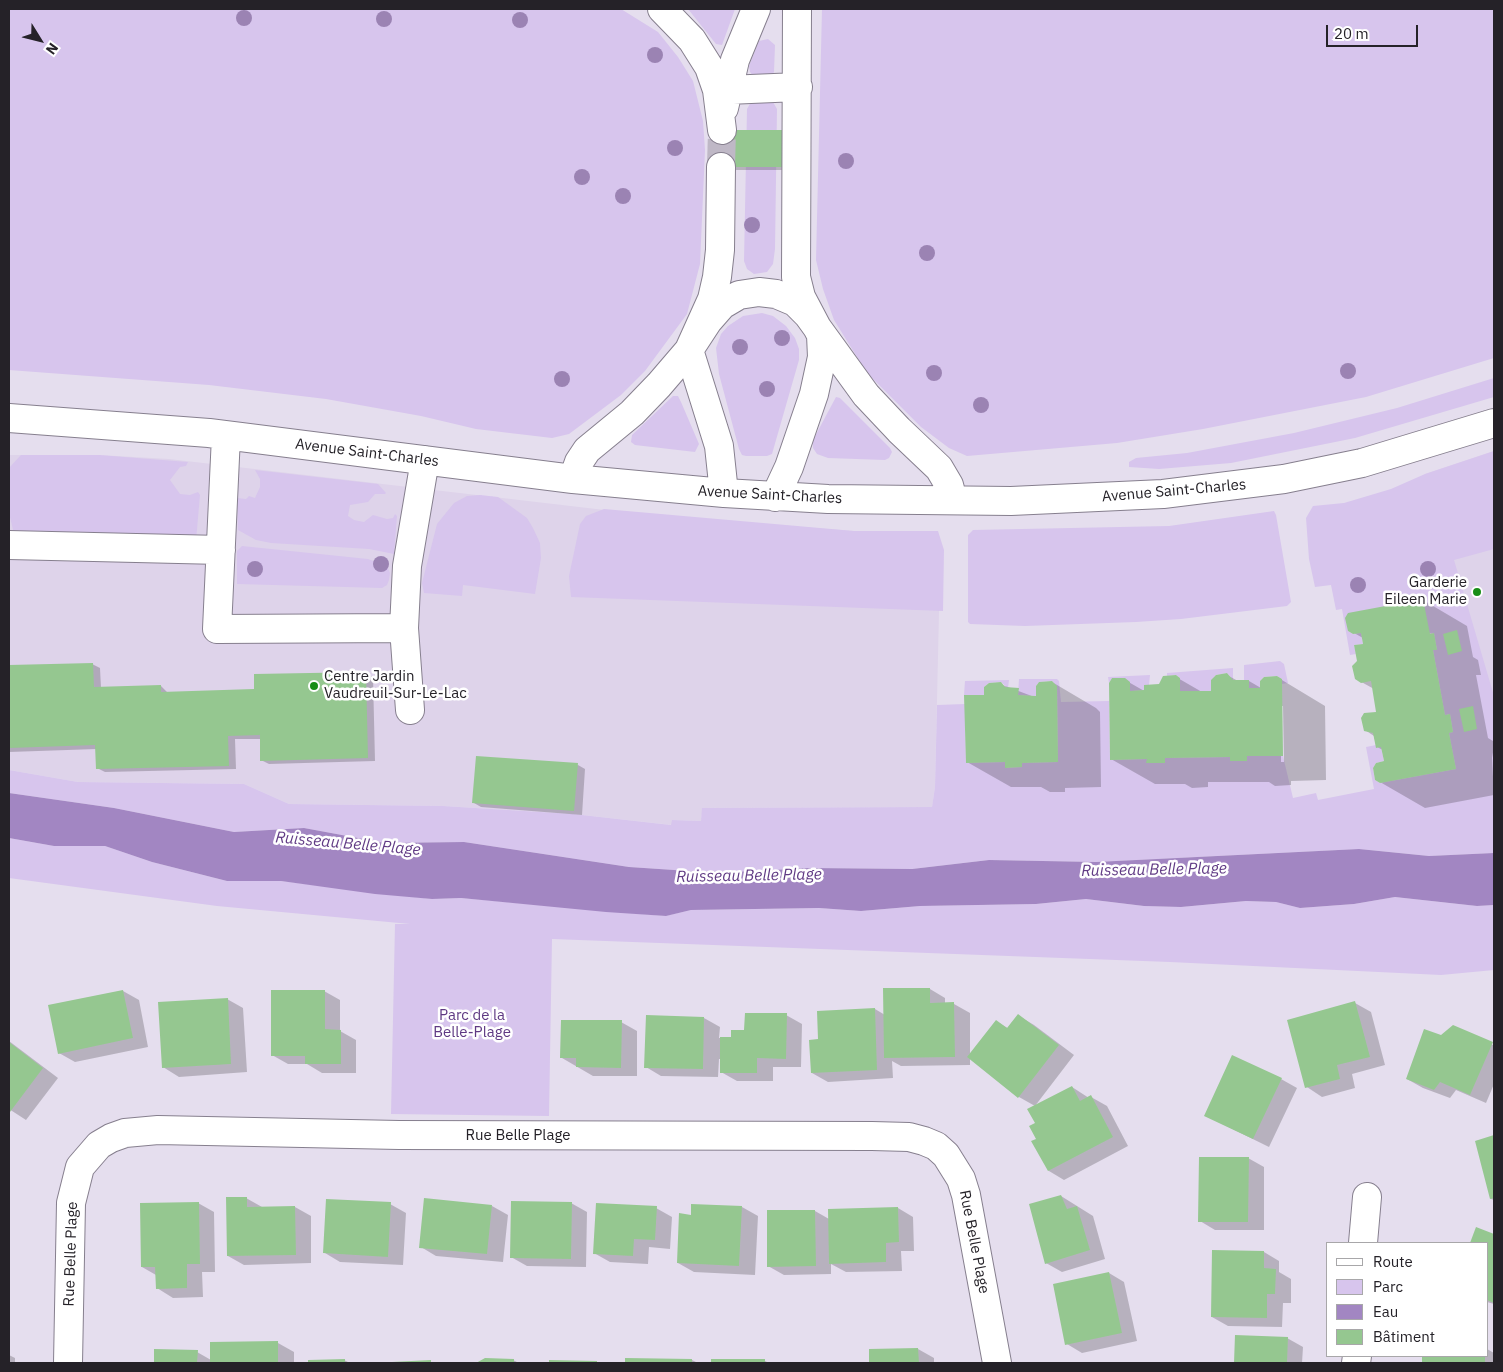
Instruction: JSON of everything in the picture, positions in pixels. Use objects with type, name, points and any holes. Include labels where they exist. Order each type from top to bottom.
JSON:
[{"type":"street","points":[[662,9],[692,40],[709,67],[717,90],[722,130],[727,90],[735,60],[756,9]]},
{"type":"street","points":[[776,497],[789,467],[814,394],[822,357],[821,335],[802,297],[796,277],[797,9]]},
{"type":"street","points":[[727,90],[798,87]]},
{"type":"street","points":[[721,167],[720,250],[716,277],[712,299],[689,350],[719,446],[724,493]]},
{"type":"street","points":[[573,479],[579,462],[587,450],[632,413],[659,385],[689,350],[708,321],[722,305],[739,295],[759,292],[776,294],[795,302],[808,315],[866,395],[939,468],[949,485],[953,500]]},
{"type":"street","name":"Avenue Saint-Charles","points":[[9,418],[41,422],[166,429],[573,479],[724,493],[776,497],[1011,501],[1118,497],[1237,486],[1362,463],[1494,423]]},
{"type":"street","name":"Avenue Saint-Charles","points":[[9,425],[41,422]]},
{"type":"street","points":[[226,436],[217,629],[404,628]]},
{"type":"street","points":[[410,710],[404,628],[407,566],[425,460]]},
{"type":"street","points":[[9,545],[221,550]]},
{"type":"street","name":"Rue Belle Plage","points":[[68,1363],[71,1203],[80,1167],[99,1145],[111,1138],[125,1133],[158,1130],[399,1135],[892,1136],[924,1141],[936,1146],[946,1155],[961,1179],[968,1204],[997,1363]]},
{"type":"street","points":[[1363,1242],[1367,1197]]},
{"type":"shaded area","name":"Garderie Eileen Marie","points":[[1494,451],[1494,710],[1425,474]]},
{"type":"shaded area","points":[[9,455],[99,455],[169,459],[656,516],[854,531],[938,531],[939,612],[935,787],[932,807],[703,808],[701,821],[673,820],[672,825],[573,814],[443,806],[289,804],[244,784],[78,782],[9,770]]},
{"type":"green space","points":[[9,9],[621,9],[658,32],[678,57],[693,81],[703,121],[705,150],[700,264],[687,314],[645,371],[621,395],[569,434],[552,438],[476,429],[421,416],[326,399],[209,385],[9,370]]},
{"type":"green space","points":[[688,9],[735,9],[722,45],[716,44]]},
{"type":"green space","points":[[822,9],[1494,9],[1494,358],[1366,397],[1203,429],[1117,443],[967,456],[949,448],[921,427],[867,373],[834,320],[823,289],[816,260]]},
{"type":"green space","points":[[768,39],[775,45],[774,72],[771,77],[754,77],[750,72],[749,66],[759,41]]},
{"type":"green space","points":[[763,98],[773,102],[777,109],[775,249],[773,264],[767,272],[754,274],[747,269],[744,261],[747,109],[751,102]]},
{"type":"green space","points":[[762,313],[773,316],[786,326],[795,338],[799,349],[799,360],[772,454],[767,456],[746,456],[742,455],[739,449],[719,374],[716,348],[721,334],[728,326],[743,316]]},
{"type":"green space","points":[[1494,378],[1494,397],[1355,438],[1231,463],[1159,469],[1129,467],[1129,462],[1136,458],[1187,453],[1294,433],[1397,408]]},
{"type":"green space","points":[[673,396],[678,396],[699,444],[695,452],[635,445],[631,442],[632,435]]},
{"type":"green space","points":[[836,397],[840,398],[890,448],[892,452],[889,458],[885,460],[828,458],[817,454],[813,448],[813,440]]},
{"type":"green space","points":[[1494,451],[1494,549],[1454,560],[1494,696],[1494,853],[1429,856],[1359,849],[1096,862],[989,860],[912,869],[810,868],[735,872],[689,871],[629,867],[464,842],[385,843],[304,828],[234,832],[114,808],[9,793],[9,770],[78,782],[244,784],[289,804],[443,806],[573,814],[671,825],[672,820],[701,821],[702,808],[932,807],[935,787],[937,705],[965,704],[966,763],[1005,762],[1006,768],[1022,767],[1022,763],[1058,762],[1057,686],[1052,681],[1039,682],[1036,686],[1036,696],[1018,695],[1019,679],[1057,679],[1059,681],[1061,702],[1109,701],[1110,760],[1147,759],[1147,763],[1165,758],[1230,757],[1247,761],[1247,756],[1283,756],[1293,798],[1316,793],[1318,800],[1374,789],[1366,747],[1376,745],[1377,748],[1381,747],[1384,761],[1376,763],[1373,768],[1375,780],[1380,783],[1456,769],[1449,733],[1453,732],[1450,714],[1445,715],[1433,650],[1437,650],[1434,633],[1348,631],[1353,634],[1361,633],[1363,644],[1354,645],[1356,654],[1350,655],[1342,609],[1336,610],[1331,585],[1315,587],[1309,559],[1306,518],[1313,506],[1344,503],[1391,489],[1425,474]]},
{"type":"green space","points":[[21,455],[99,455],[188,462],[186,466],[180,467],[170,480],[180,494],[190,495],[198,492],[200,495],[196,541],[14,534],[9,513],[9,468]]},
{"type":"green space","points":[[255,470],[378,484],[386,493],[375,494],[368,502],[350,505],[348,516],[354,520],[364,522],[373,515],[387,519],[393,518],[395,514],[397,516],[394,554],[369,549],[271,543],[256,540],[238,530],[237,498],[246,499],[249,496],[255,498],[260,487],[260,479]]},
{"type":"green space","points":[[467,496],[498,497],[527,518],[533,528],[540,543],[541,558],[535,594],[463,585],[462,596],[424,593],[422,583],[437,524],[454,503]]},
{"type":"green space","points":[[604,509],[854,531],[938,531],[944,550],[943,611],[571,597],[569,576],[580,524],[586,516]]},
{"type":"green space","points":[[1274,511],[1291,602],[1287,606],[1181,619],[1136,622],[1025,626],[970,624],[968,622],[968,535],[973,530],[1169,526]]},
{"type":"green space","points":[[242,546],[368,559],[387,566],[390,573],[389,580],[387,585],[382,588],[237,584],[237,551]]},
{"type":"green space","points":[[1280,661],[1284,664],[1288,683],[1282,684],[1282,679],[1277,676],[1264,677],[1260,681],[1260,688],[1249,688],[1249,680],[1244,680],[1244,665]]},
{"type":"green space","points":[[1233,668],[1233,680],[1227,673],[1216,675],[1211,681],[1211,691],[1180,691],[1180,678],[1176,675],[1167,676],[1167,673]]},
{"type":"green space","points":[[1150,675],[1149,685],[1144,690],[1130,691],[1112,678],[1109,683],[1108,677]]},
{"type":"green space","points":[[1009,680],[1008,688],[1001,682],[989,683],[984,687],[984,695],[964,695],[965,681]]},
{"type":"green space","name":"Parc de la Belle-Plage","points":[[9,838],[54,846],[105,846],[152,862],[227,881],[281,881],[432,899],[461,898],[665,916],[691,910],[819,908],[861,911],[920,906],[1036,904],[1086,899],[1144,906],[1181,907],[1246,901],[1276,902],[1300,908],[1354,904],[1395,897],[1477,906],[1494,905],[1494,970],[1441,975],[1170,962],[552,939],[549,1116],[391,1114],[395,924],[410,924],[217,906],[9,878]]},
{"type":"water","name":"Ruisseau Belle Plage","points":[[9,793],[114,808],[234,832],[304,828],[385,843],[464,842],[629,867],[689,871],[735,872],[810,868],[912,869],[989,860],[1096,862],[1359,849],[1429,856],[1494,853],[1494,905],[1477,906],[1395,897],[1354,904],[1300,908],[1276,902],[1246,901],[1181,907],[1144,906],[1086,899],[1036,904],[920,906],[861,911],[819,908],[691,910],[666,916],[461,898],[432,899],[375,894],[281,881],[227,881],[152,862],[105,846],[54,846],[9,838]]},
{"type":"building","points":[[722,130],[784,130],[783,167],[721,167]]},
{"type":"building","points":[[1423,599],[1430,634],[1434,633],[1437,650],[1433,650],[1445,715],[1450,714],[1453,732],[1449,733],[1456,769],[1380,783],[1375,780],[1373,768],[1376,763],[1384,761],[1381,747],[1376,748],[1373,733],[1364,731],[1361,718],[1364,713],[1376,712],[1371,681],[1361,683],[1355,679],[1352,666],[1357,661],[1354,645],[1363,644],[1361,633],[1353,634],[1348,631],[1345,618],[1348,613]]},
{"type":"building","points":[[1457,630],[1462,651],[1448,655],[1443,634]]},
{"type":"building","points":[[93,663],[94,687],[161,685],[161,692],[254,689],[254,674],[366,672],[368,758],[260,761],[260,735],[228,736],[229,766],[96,769],[95,745],[9,748],[9,665]]},
{"type":"building","points":[[1227,673],[1233,680],[1249,680],[1249,688],[1260,688],[1260,681],[1264,677],[1277,676],[1282,679],[1283,756],[1247,756],[1247,761],[1230,761],[1230,757],[1165,758],[1165,763],[1146,763],[1147,759],[1110,760],[1109,683],[1112,678],[1125,678],[1130,682],[1130,691],[1144,690],[1144,685],[1159,684],[1163,676],[1176,675],[1180,678],[1180,691],[1211,691],[1211,680],[1216,675]]},
{"type":"building","points":[[1052,681],[1057,686],[1058,762],[1022,763],[1022,767],[1005,768],[1005,762],[966,763],[964,695],[984,695],[984,687],[989,683],[1001,682],[1005,687],[1019,688],[1018,695],[1036,696],[1036,686],[1039,682]]},
{"type":"building","points":[[1473,706],[1477,729],[1464,732],[1459,709]]},
{"type":"building","points":[[476,756],[578,763],[574,811],[472,803]]},
{"type":"building","points":[[883,988],[930,988],[930,1003],[954,1002],[955,1057],[884,1058]]},
{"type":"building","points":[[123,990],[133,1038],[58,1054],[48,1005]]},
{"type":"building","points":[[271,990],[325,990],[325,1029],[341,1030],[341,1064],[305,1064],[305,1056],[271,1056]]},
{"type":"building","points":[[228,998],[231,1064],[162,1068],[158,1002]]},
{"type":"building","points":[[1355,1001],[1370,1057],[1337,1065],[1340,1079],[1305,1088],[1287,1020]]},
{"type":"building","points":[[875,1008],[877,1070],[811,1073],[809,1040],[818,1039],[817,1011]]},
{"type":"building","points":[[745,1013],[787,1013],[786,1059],[757,1058],[757,1073],[720,1073],[720,1037],[731,1037],[731,1030],[744,1030]]},
{"type":"building","points":[[1018,1014],[1059,1045],[1018,1098],[967,1057],[996,1020],[1007,1028]]},
{"type":"building","points":[[646,1015],[704,1017],[703,1069],[644,1068]]},
{"type":"building","points":[[561,1020],[622,1020],[621,1068],[576,1067],[576,1058],[560,1058]]},
{"type":"building","points":[[1453,1025],[1493,1042],[1470,1095],[1440,1082],[1434,1090],[1406,1079],[1424,1029],[1441,1035]]},
{"type":"building","points":[[9,1042],[43,1068],[10,1112],[9,1111]]},
{"type":"building","points":[[1232,1055],[1282,1078],[1253,1139],[1204,1116]]},
{"type":"building","points":[[1072,1086],[1080,1101],[1091,1095],[1113,1137],[1048,1171],[1031,1141],[1036,1139],[1029,1126],[1035,1123],[1027,1109]]},
{"type":"building","points":[[1494,1135],[1494,1198],[1490,1199],[1475,1141]]},
{"type":"building","points":[[1199,1157],[1249,1157],[1248,1222],[1198,1222]]},
{"type":"building","points":[[1061,1195],[1067,1209],[1077,1206],[1090,1250],[1045,1264],[1029,1204]]},
{"type":"building","points":[[226,1197],[247,1197],[247,1207],[295,1206],[296,1255],[227,1256]]},
{"type":"building","points":[[424,1198],[492,1205],[487,1254],[419,1248]]},
{"type":"building","points":[[326,1199],[391,1202],[388,1257],[323,1253]]},
{"type":"building","points":[[511,1201],[572,1202],[571,1259],[510,1258]]},
{"type":"building","points":[[199,1202],[200,1264],[187,1264],[187,1288],[156,1289],[155,1267],[141,1267],[140,1203]]},
{"type":"building","points":[[596,1203],[657,1206],[655,1240],[634,1239],[633,1256],[593,1254]]},
{"type":"building","points":[[691,1204],[742,1206],[739,1266],[677,1263],[679,1213],[691,1215]]},
{"type":"building","points":[[898,1207],[899,1242],[886,1243],[886,1262],[829,1264],[828,1209]]},
{"type":"building","points":[[767,1210],[815,1210],[816,1266],[767,1267]]},
{"type":"building","points":[[1476,1227],[1494,1234],[1494,1303],[1488,1300],[1488,1242],[1470,1242]]},
{"type":"building","points":[[1212,1250],[1264,1251],[1264,1268],[1276,1269],[1275,1294],[1267,1294],[1267,1318],[1211,1317]]},
{"type":"building","points":[[1109,1272],[1122,1333],[1065,1345],[1053,1284]]},
{"type":"building","points":[[1235,1335],[1288,1337],[1287,1363],[1234,1363]]},
{"type":"building","points":[[278,1341],[278,1363],[210,1363],[210,1342]]},
{"type":"building","points":[[918,1348],[919,1363],[869,1363],[869,1349]]},
{"type":"building","points":[[154,1349],[198,1350],[197,1363],[154,1363]]},
{"type":"building","points":[[1422,1357],[1485,1357],[1485,1363],[1422,1363]]},
{"type":"building","points":[[485,1358],[514,1359],[514,1363],[476,1363]]},
{"type":"building","points":[[625,1358],[692,1359],[692,1363],[625,1363]]},
{"type":"building","points":[[345,1359],[345,1363],[308,1363],[308,1360]]},
{"type":"building","points":[[711,1359],[765,1359],[765,1363],[711,1363]]},
{"type":"building","points":[[431,1360],[431,1363],[392,1363],[392,1362]]},
{"type":"building","points":[[549,1360],[597,1361],[597,1363],[549,1363]]},
{"type":"tunnel","points":[[721,167],[722,130]]},
{"type":"place","name":"Garderie Eileen Marie","points":[[1477,592]]},
{"type":"place","name":"Centre Jardin Vaudreuil-Sur-Le-Lac","points":[[314,686]]}]
